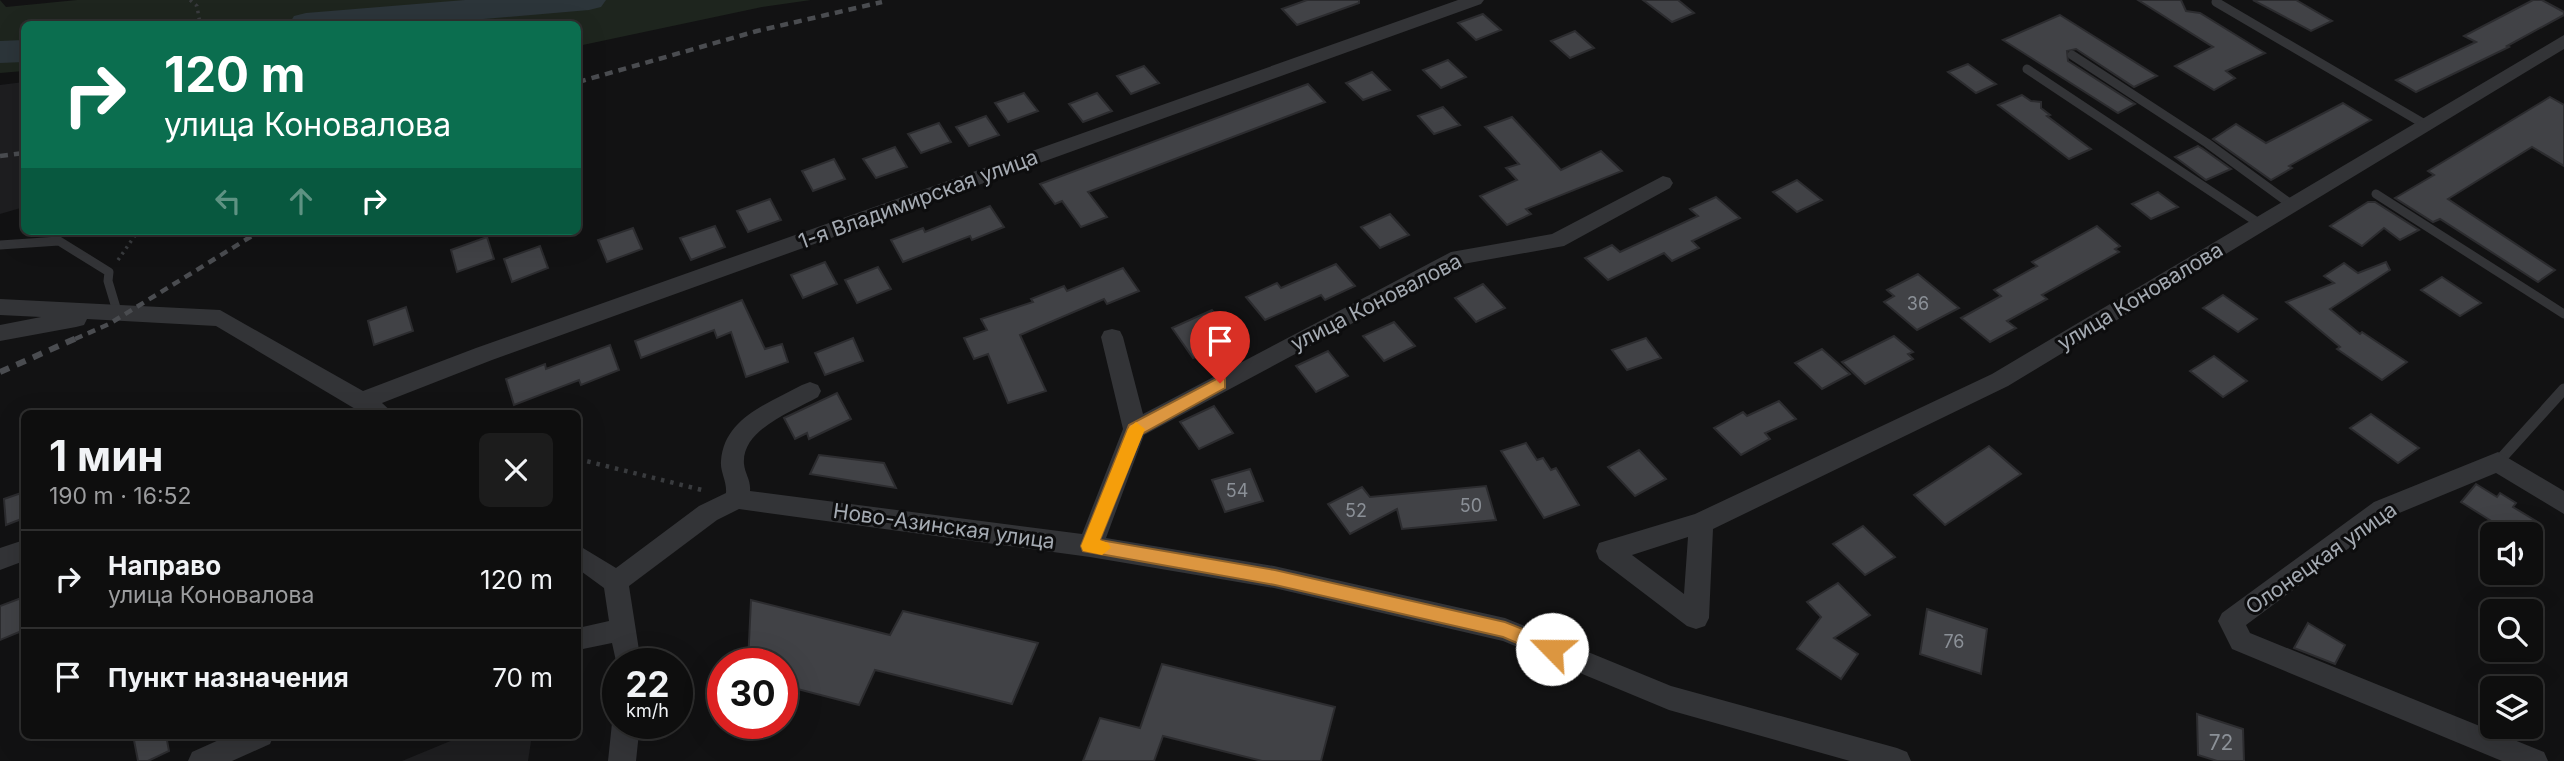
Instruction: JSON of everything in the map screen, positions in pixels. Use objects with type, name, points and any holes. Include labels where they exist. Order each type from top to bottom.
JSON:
[{"type":"street","name":"1-я Владимирская улица","points":[[372,407],[485,354],[1475,0]]},
{"type":"street","name":"улица Коновалова","points":[[1701,523],[2000,380],[2564,41]]},
{"type":"street","name":"улица Коновалова","points":[[1135,429],[1458,257],[1557,241],[1663,183]]},
{"type":"street","points":[[0,307],[220,318],[372,407]]},
{"type":"street","points":[[0,333],[117,312]]},
{"type":"street","points":[[1090,546],[1135,429],[1112,337]]},
{"type":"street","points":[[617,582],[708,513],[737,499],[739,483],[733,464],[737,439],[755,422],[810,391]]},
{"type":"street","points":[[2498,462],[2564,504]]},
{"type":"street","name":"Олонецкая улица","points":[[2498,462],[2383,509],[2231,621],[2241,641],[2534,761]]},
{"type":"street","name":"Ново-Азинская улица","points":[[737,499],[1090,546],[1275,577],[1505,630],[1669,698],[1897,761]]},
{"type":"street","points":[[0,559],[21,552]]},
{"type":"street","points":[[581,558],[617,582],[626,648]]},
{"type":"street","points":[[581,638],[624,629]]},
{"type":"street","points":[[202,761],[251,739]]},
{"type":"street","points":[[622,761],[624,739]]},
{"type":"lane","points":[[2216,2],[2426,125]]},
{"type":"lane","points":[[2072,55],[2207,143],[2292,205]]},
{"type":"lane","points":[[2027,69],[2260,224]]},
{"type":"lane","points":[[2376,194],[2564,314]]},
{"type":"lane","points":[[0,245],[59,241],[109,272],[108,281],[117,312]]},
{"type":"lane","points":[[2498,462],[2564,389]]},
{"type":"path","points":[[190,0],[197,6],[200,21]]},
{"type":"path","points":[[109,272],[135,235]]},
{"type":"path","points":[[581,460],[737,499]]},
{"type":"shaded area","points":[[0,0],[6,7],[77,0],[811,0],[762,7],[581,45],[581,21],[21,21],[21,71],[0,73]]},
{"type":"shaded area","points":[[21,82],[21,208],[0,214],[0,85]]},
{"type":"shaded area","points":[[455,739],[531,739],[528,761],[402,761]]},
{"type":"building","points":[[1307,0],[1359,0],[1359,3],[1297,25],[1282,9]]},
{"type":"building","points":[[1643,0],[1678,0],[1694,13],[1672,22]]},
{"type":"building","points":[[2138,0],[2181,0],[2186,11],[2200,13],[2265,53],[2226,71],[2235,78],[2214,90],[2175,66],[2213,47]]},
{"type":"building","points":[[2253,0],[2296,0],[2332,21],[2311,31]]},
{"type":"building","points":[[2533,0],[2542,0],[2564,12],[2564,15],[2507,46],[2509,47],[2416,92],[2396,80],[2476,42],[2464,36]]},
{"type":"building","points":[[1483,14],[1501,30],[1476,40],[1458,23]]},
{"type":"building","points":[[2060,15],[2157,76],[2134,87],[2076,49],[2067,51],[2068,61],[2135,104],[2118,113],[2003,40]]},
{"type":"building","points":[[1575,31],[1594,48],[1570,58],[1551,41]]},
{"type":"building","points":[[1448,60],[1466,77],[1441,88],[1423,70]]},
{"type":"building","points":[[1968,64],[1996,84],[1976,93],[1948,72]]},
{"type":"building","points":[[1144,66],[1159,83],[1131,94],[1117,76]]},
{"type":"building","points":[[1372,72],[1390,90],[1363,100],[1346,83]]},
{"type":"building","points":[[1308,84],[1325,102],[1088,192],[1107,217],[1081,227],[1062,201],[1055,204],[1040,184]]},
{"type":"building","points":[[1024,93],[1038,111],[1008,122],[995,103]]},
{"type":"building","points":[[1097,93],[1112,111],[1083,122],[1069,104]]},
{"type":"building","points":[[2022,95],[2031,101],[2041,102],[2041,108],[2050,115],[2047,116],[2091,149],[2069,159],[1998,105]]},
{"type":"building","points":[[2550,97],[2564,105],[2564,166],[2532,147],[2448,199],[2555,270],[2538,282],[2440,219],[2433,222],[2395,198],[2434,175],[2428,171]]},
{"type":"building","points":[[2343,103],[2371,120],[2289,166],[2292,168],[2271,180],[2213,139],[2236,124],[2266,143]]},
{"type":"building","points":[[1443,107],[1460,125],[1434,134],[1418,116]]},
{"type":"building","points":[[986,116],[999,135],[969,146],[956,127]]},
{"type":"building","points":[[1512,117],[1561,170],[1601,151],[1622,171],[1526,209],[1531,214],[1507,225],[1480,196],[1517,180],[1506,168],[1519,164],[1485,127]]},
{"type":"building","points":[[939,123],[951,142],[921,153],[908,134]]},
{"type":"building","points":[[2198,146],[2231,169],[2206,180],[2175,157]]},
{"type":"building","points":[[895,147],[907,167],[876,178],[863,159]]},
{"type":"building","points":[[834,159],[845,179],[813,191],[802,171]]},
{"type":"building","points":[[1797,180],[1822,200],[1797,212],[1773,192]]},
{"type":"building","points":[[2158,192],[2178,207],[2151,219],[2132,204]]},
{"type":"building","points":[[1716,197],[1740,218],[1692,241],[1699,248],[1672,261],[1664,253],[1608,280],[1585,258],[1612,245],[1620,252],[1698,216],[1690,209]]},
{"type":"building","points":[[770,199],[781,220],[748,232],[737,211]]},
{"type":"building","points":[[2368,202],[2375,202],[2419,230],[2400,240],[2384,228],[2362,246],[2330,226]]},
{"type":"building","points":[[990,206],[1004,227],[972,240],[970,236],[903,262],[891,240],[923,228],[925,232]]},
{"type":"building","points":[[1390,214],[1409,235],[1380,248],[1361,227]]},
{"type":"building","points":[[715,226],[725,247],[691,260],[680,238]]},
{"type":"building","points":[[2097,226],[2120,246],[2115,249],[2119,252],[2042,295],[2047,299],[2007,321],[2016,328],[1990,342],[1961,318],[2001,296],[1994,290],[2037,266],[2032,262]]},
{"type":"building","points":[[633,228],[642,249],[607,262],[598,240]]},
{"type":"building","points":[[487,237],[494,259],[457,272],[451,250]]},
{"type":"building","points":[[540,246],[548,268],[512,282],[504,259]]},
{"type":"building","points":[[825,262],[837,284],[803,298],[791,275]]},
{"type":"building","points":[[2386,262],[2390,270],[2330,309],[2360,334],[2362,332],[2407,362],[2382,380],[2337,349],[2340,347],[2286,302],[2334,283],[2324,276],[2344,263],[2358,273]]},
{"type":"building","points":[[1336,264],[1355,286],[1325,300],[1321,295],[1265,320],[1246,297],[1277,283],[1281,288]]},
{"type":"building","points":[[878,267],[891,289],[857,303],[845,280]]},
{"type":"building","points":[[1123,268],[1139,291],[1107,304],[1104,299],[1020,335],[1046,391],[1008,403],[988,354],[974,359],[964,338],[987,330],[981,319],[1033,302],[1031,299],[1064,286],[1067,291]]},
{"type":"building","points":[[1918,274],[1959,308],[1917,330],[1884,302],[1894,296],[1887,290]]},
{"type":"building","points":[[2442,277],[2481,303],[2460,316],[2421,290]]},
{"type":"building","points":[[1483,284],[1505,308],[1476,322],[1455,298]]},
{"type":"building","points":[[2223,295],[2257,319],[2238,332],[2203,308]]},
{"type":"building","points":[[742,300],[765,349],[782,344],[788,362],[746,377],[731,332],[717,338],[714,330],[641,358],[635,341]]},
{"type":"building","points":[[406,307],[413,331],[374,345],[368,321]]},
{"type":"building","points":[[1212,310],[1236,344],[1218,352],[1216,348],[1193,358],[1172,328]]},
{"type":"building","points":[[1394,322],[1415,346],[1384,361],[1363,336]]},
{"type":"building","points":[[1894,336],[1913,352],[1908,354],[1913,359],[1865,384],[1842,362]]},
{"type":"building","points":[[853,338],[863,361],[825,375],[815,353]]},
{"type":"building","points":[[1646,338],[1661,358],[1627,370],[1612,350]]},
{"type":"building","points":[[610,345],[619,370],[581,385],[579,380],[514,405],[506,379],[545,364],[546,369]]},
{"type":"building","points":[[1822,349],[1850,374],[1822,389],[1795,363]]},
{"type":"building","points":[[1328,351],[1348,376],[1316,392],[1296,366]]},
{"type":"building","points":[[2214,356],[2247,381],[2223,397],[2190,371]]},
{"type":"building","points":[[837,393],[851,419],[809,439],[807,433],[795,439],[784,418]]},
{"type":"building","points":[[1779,401],[1796,419],[1765,433],[1770,439],[1741,455],[1714,428],[1743,412],[1747,416]]},
{"type":"building","points":[[1214,406],[1233,433],[1199,449],[1180,422]]},
{"type":"building","points":[[2371,414],[2419,448],[2398,463],[2350,428]]},
{"type":"building","points":[[1526,443],[1537,460],[1543,458],[1551,470],[1556,468],[1579,505],[1544,518],[1501,451]]},
{"type":"building","points":[[1989,446],[2021,474],[1945,525],[1914,495]]},
{"type":"building","points":[[1639,450],[1666,479],[1635,496],[1608,467]]},
{"type":"building","points":[[819,455],[884,463],[896,488],[810,474]]},
{"type":"building","points":[[1250,469],[1263,501],[1225,512],[1212,480]]},
{"type":"building","points":[[2476,484],[2497,497],[2500,493],[2516,503],[2513,507],[2536,521],[2493,522],[2461,502]]},
{"type":"building","points":[[1486,486],[1496,520],[1402,529],[1397,509],[1350,534],[1328,504],[1362,487],[1370,497]]},
{"type":"building","points":[[21,493],[21,519],[6,525],[4,499]]},
{"type":"building","points":[[1863,526],[1895,557],[1865,575],[1833,544]]},
{"type":"building","points":[[1838,583],[1870,615],[1834,638],[1858,654],[1841,679],[1797,649],[1821,617],[1807,602]]},
{"type":"building","points":[[21,598],[21,631],[0,640],[0,606]]},
{"type":"building","points":[[751,600],[890,635],[903,611],[1038,643],[1012,704],[875,670],[859,705],[798,689],[798,648],[749,648]]},
{"type":"building","points":[[1927,609],[1987,629],[1981,674],[1920,654]]},
{"type":"building","points":[[2308,623],[2345,645],[2335,664],[2294,648]]},
{"type":"building","points":[[1162,664],[1335,707],[1321,761],[1262,761],[1163,736],[1154,761],[1083,761],[1100,718],[1140,728]]},
{"type":"building","points":[[2197,714],[2243,729],[2244,761],[2217,761],[2198,755]]},
{"type":"building","points":[[134,739],[167,739],[169,751],[148,761],[138,761]]},
{"type":"waterway","points":[[341,21],[589,0]]},
{"type":"waterway","points":[[0,52],[21,51]]},
{"type":"railway","points":[[581,81],[757,31],[882,2]]},
{"type":"railway","points":[[0,156],[21,153]]},
{"type":"railway","points":[[75,339],[109,324],[254,235]]},
{"type":"railway","points":[[0,372],[79,337]]},
{"type":"slow traffic","points":[[1102,548],[1090,546],[1136,429]]},
{"type":"route","points":[[1220,383],[1135,429],[1090,546],[1275,577],[1505,630],[1552,649]]}]
